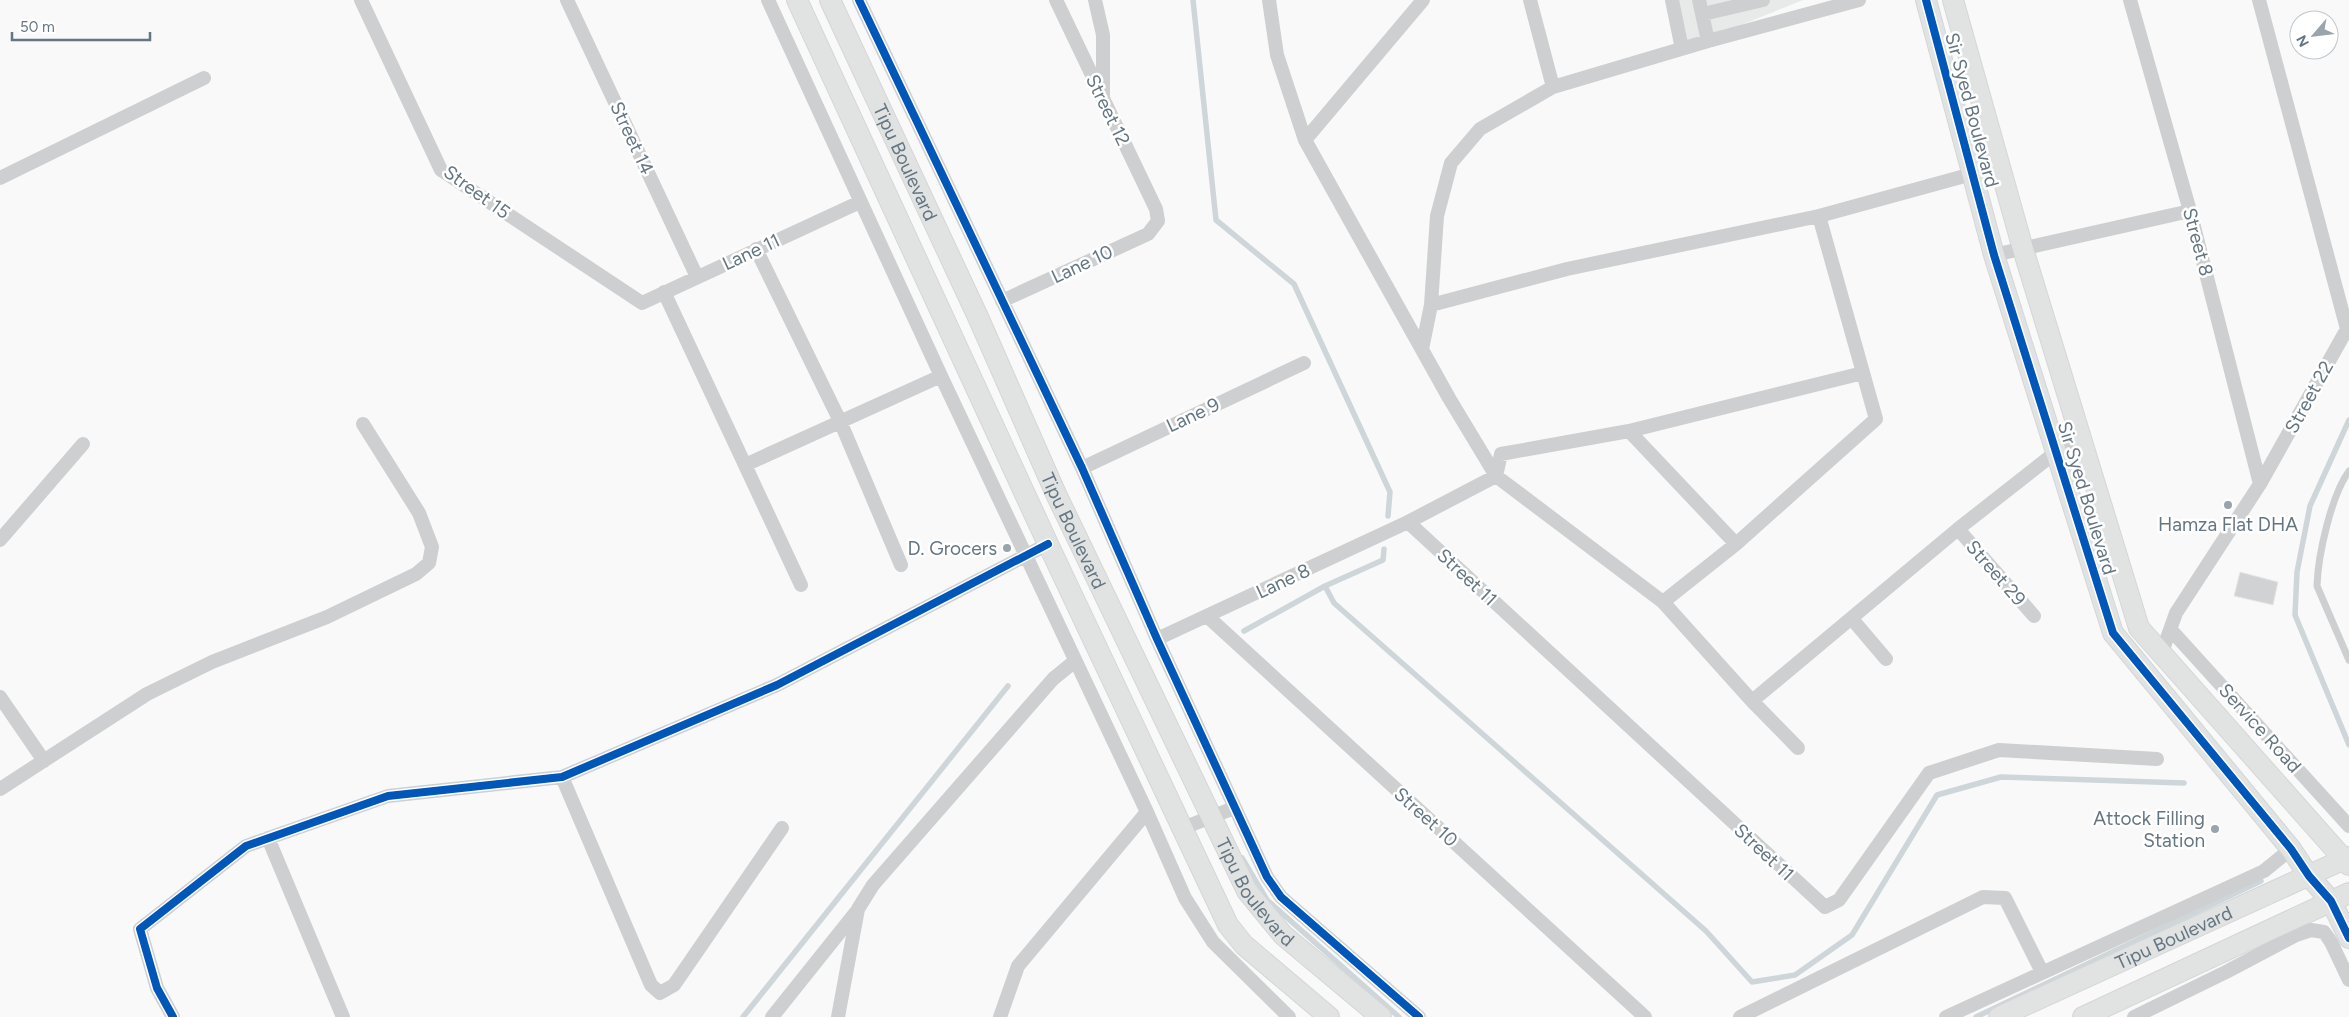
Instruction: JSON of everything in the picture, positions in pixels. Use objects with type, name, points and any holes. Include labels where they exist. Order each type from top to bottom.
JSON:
[{"type":"street","name":"Street 15","points":[[360,0],[441,170],[642,303]]},
{"type":"street","name":"Street 14","points":[[567,0],[697,277]]},
{"type":"street","points":[[768,0],[941,376],[1147,812],[1185,898],[1213,942],[1289,1017]]},
{"type":"street","name":"Tipu Boulevard","points":[[797,0],[1048,544],[1228,925],[1238,938],[1329,1017]]},
{"type":"street","name":"Tipu Boulevard","points":[[830,0],[978,317],[1056,494],[1247,891],[1283,935],[1381,1017]]},
{"type":"street","points":[[859,0],[1082,468],[1157,639],[1262,869],[1281,896],[1419,1017]]},
{"type":"street","name":"Street 12","points":[[1056,0],[1156,209],[1158,221]]},
{"type":"street","points":[[1095,0],[1103,35],[1103,99]]},
{"type":"street","points":[[1269,0],[1277,55],[1305,140],[1422,349],[1496,476],[1663,602],[1752,701],[1798,748]]},
{"type":"street","points":[[1305,140],[1423,0]]},
{"type":"street","points":[[1530,0],[1553,87]]},
{"type":"street","points":[[1672,0],[1682,49]]},
{"type":"street","points":[[1699,0],[1708,41]]},
{"type":"street","points":[[1702,14],[1763,0]]},
{"type":"street","points":[[1422,349],[1432,305],[1437,216],[1451,163],[1480,129],[1553,87],[1708,41],[1859,0]]},
{"type":"street","name":"Sir Syed Boulevard","points":[[1926,0],[1994,256],[2113,633],[2291,849],[2309,876],[2340,897],[2349,938]]},
{"type":"street","name":"Sir Syed Boulevard","points":[[1953,0],[2023,249],[2139,628],[2161,655],[2348,860]]},
{"type":"street","name":"Street 8","points":[[2130,0],[2190,211],[2260,484]]},
{"type":"street","name":"Street 22","points":[[2161,655],[2176,613],[2260,484],[2347,329],[2259,0]]},
{"type":"street","points":[[0,178],[204,78]]},
{"type":"street","points":[[864,143],[892,133]]},
{"type":"street","points":[[1432,305],[1567,269],[1819,216],[1972,174]]},
{"type":"street","name":"Lane 11","points":[[642,303],[860,202]]},
{"type":"street","points":[[1994,256],[2190,211]]},
{"type":"street","points":[[1663,602],[1736,544],[1876,419],[1819,216]]},
{"type":"street","name":"Lane 10","points":[[1002,301],[1148,234],[1158,221]]},
{"type":"street","points":[[756,250],[840,421],[901,565]]},
{"type":"street","points":[[664,292],[801,585]]},
{"type":"street","name":"Lane 9","points":[[1082,468],[1304,363]]},
{"type":"street","points":[[1496,476],[1501,454],[1629,431],[1864,373]]},
{"type":"street","points":[[745,465],[941,376]]},
{"type":"street","points":[[0,789],[147,694],[212,662],[327,618],[416,574],[429,563],[432,547],[419,513],[363,424]]},
{"type":"street","points":[[1629,431],[1736,544]]},
{"type":"street","points":[[0,540],[83,444]]},
{"type":"street","points":[[1752,701],[1958,529],[2056,452],[2084,446]]},
{"type":"street","name":"Lane 8","points":[[1157,639],[1408,522],[1496,476]]},
{"type":"street","name":"Street 11","points":[[1408,522],[1825,907],[1839,900],[1930,773],[1999,750],[2157,758]]},
{"type":"street","name":"Street 29","points":[[1958,529],[2034,616]]},
{"type":"street","points":[[173,1017],[157,988],[140,929],[246,846],[388,796],[562,777],[777,685],[1048,544]]},
{"type":"street","name":"Street 10","points":[[1207,616],[1645,1017]]},
{"type":"street","points":[[1852,619],[1886,658]]},
{"type":"street","name":"Service Road","points":[[2171,630],[2349,826]]},
{"type":"street","points":[[772,1017],[858,909],[873,885],[1053,679],[1075,661]]},
{"type":"street","points":[[0,697],[44,761]]},
{"type":"street","points":[[562,777],[651,985],[660,993],[674,984],[782,828]]},
{"type":"street","points":[[1183,828],[1234,808]]},
{"type":"street","points":[[1000,1017],[1018,966],[1147,812]]},
{"type":"street","points":[[268,838],[343,1017]]},
{"type":"street","points":[[1946,1017],[2264,871],[2291,849]]},
{"type":"street","name":"Tipu Boulevard","points":[[1999,1017],[2348,860]]},
{"type":"street","points":[[1740,1017],[1766,1011],[1983,897],[2005,898],[2042,972]]},
{"type":"street","name":"Tipu Boulevard","points":[[2083,1017],[2222,963],[2340,897]]},
{"type":"street","points":[[838,1017],[858,909]]},
{"type":"street","points":[[2134,1017],[2160,1012],[2222,963],[2311,930],[2324,932],[2332,942],[2349,980]]},
{"type":"lane","points":[[2349,471],[2332,509],[2317,574],[2317,586],[2320,598],[2349,660]]},
{"type":"shaded area","points":[[1672,0],[1803,0],[1682,49]]},
{"type":"building","points":[[2240,572],[2278,582],[2273,605],[2234,596]]},
{"type":"waterway","points":[[1193,0],[1216,220],[1294,284],[1390,492],[1388,516]]},
{"type":"waterway","points":[[2349,420],[2310,506],[2297,572],[2295,615],[2349,745]]},
{"type":"waterway","points":[[1244,631],[1325,586],[1383,560],[1384,549]]},
{"type":"waterway","points":[[1325,586],[1334,603],[1706,931],[1752,982],[1795,975],[1852,935],[1937,795],[2001,777],[2184,783]]},
{"type":"waterway","points":[[743,1017],[1008,686]]},
{"type":"waterway","points":[[1242,858],[1267,900],[1399,1017]]},
{"type":"waterway","points":[[1976,1017],[2261,881]]},
{"type":"cycle path","points":[[859,0],[1082,468],[1157,639],[1267,877],[1281,897],[1419,1017]]},
{"type":"cycle path","points":[[1926,0],[1994,255],[2113,633],[2291,849],[2309,876],[2331,901],[2349,938]]},
{"type":"cycle path","points":[[173,1017],[157,988],[140,929],[246,846],[388,796],[562,777],[777,685],[1048,544]]},
{"type":"place","name":"Hamza Flat DHA","points":[[2228,505]]},
{"type":"place","name":"D. Grocers","points":[[1007,548]]},
{"type":"place","name":"Attock Filling Station","points":[[2215,829]]}]
